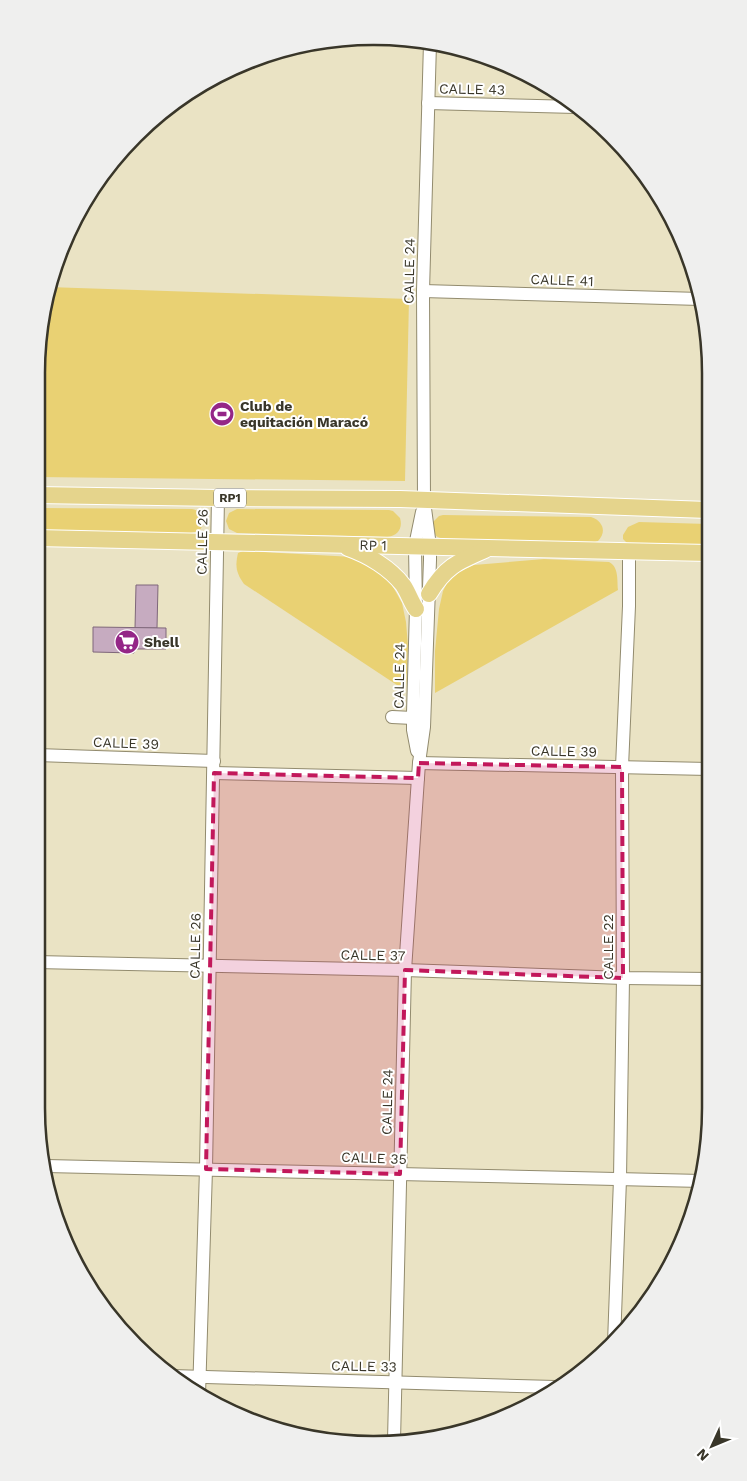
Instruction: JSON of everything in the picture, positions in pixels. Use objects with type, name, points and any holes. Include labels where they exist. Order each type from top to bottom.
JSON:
[{"type":"main road","name":"RP1","points":[[45,495],[400,499],[702,510]]},
{"type":"main road","name":"RP 1","points":[[45,538],[702,553]]},
{"type":"main road","points":[[334,544],[363,554],[377,562],[402,585],[416,609]]},
{"type":"main road","points":[[429,594],[446,571],[464,559],[490,548]]},
{"type":"street","name":"CALLE 24","points":[[419,763],[413,730],[413,718],[416,609],[423,546],[423,291],[430,50]]},
{"type":"street","name":"CALLE 43","points":[[428,103],[565,107]]},
{"type":"street","name":"CALLE 41","points":[[423,291],[694,299]]},
{"type":"street","name":"CALLE 26","points":[[199,1386],[206,1169],[218,498]]},
{"type":"street","name":"CALLE 24","points":[[394,1435],[405,970],[419,763],[424,727],[429,594],[423,546]]},
{"type":"street","name":"CALLE 22","points":[[614,1330],[620,1179],[623,978],[622,767],[629,606],[629,551]]},
{"type":"street","points":[[392,717],[413,718]]},
{"type":"street","name":"CALLE 39","points":[[45,756],[418,778]]},
{"type":"street","name":"CALLE 39","points":[[419,763],[702,769]]},
{"type":"street","name":"CALLE 37","points":[[45,962],[702,979]]},
{"type":"street","name":"CALLE 35","points":[[50,1166],[694,1181]]},
{"type":"street","name":"CALLE 33","points":[[185,1376],[547,1387]]},
{"type":"highlighted area","points":[[419,763],[622,767],[623,978],[405,970],[400,1174],[206,1169],[214,773],[418,778]]},
{"type":"shaded area","name":"Club de equitación Maracó","points":[[56,287],[409,299],[405,481],[45,477],[46,352],[51,309]]},
{"type":"shaded area","points":[[45,508],[192,509],[202,514],[203,524],[199,531],[191,533],[45,532]]},
{"type":"shaded area","points":[[237,509],[389,510],[393,511],[400,518],[401,525],[397,533],[387,537],[237,533],[229,529],[226,521],[229,513]]},
{"type":"shaded area","points":[[443,515],[591,517],[601,524],[603,531],[598,541],[589,544],[443,539],[435,534],[433,522]]},
{"type":"shaded area","points":[[639,522],[702,524],[702,546],[629,545],[623,539],[623,535],[628,527]]},
{"type":"shaded area","points":[[243,551],[353,557],[375,569],[392,585],[402,603],[408,646],[406,691],[244,584],[236,566],[238,553]]},
{"type":"shaded area","points":[[544,559],[609,562],[616,570],[618,590],[435,693],[435,651],[439,609],[447,583],[460,571],[474,565]]},
{"type":"building","points":[[136,585],[158,585],[157,628],[135,628]]},
{"type":"building","points":[[93,627],[166,628],[166,649],[134,649],[134,653],[93,652]]},
{"type":"place","name":"Club de equitación Maracó","points":[[222,414]]},
{"type":"place","name":"Shell","points":[[127,642]]}]
